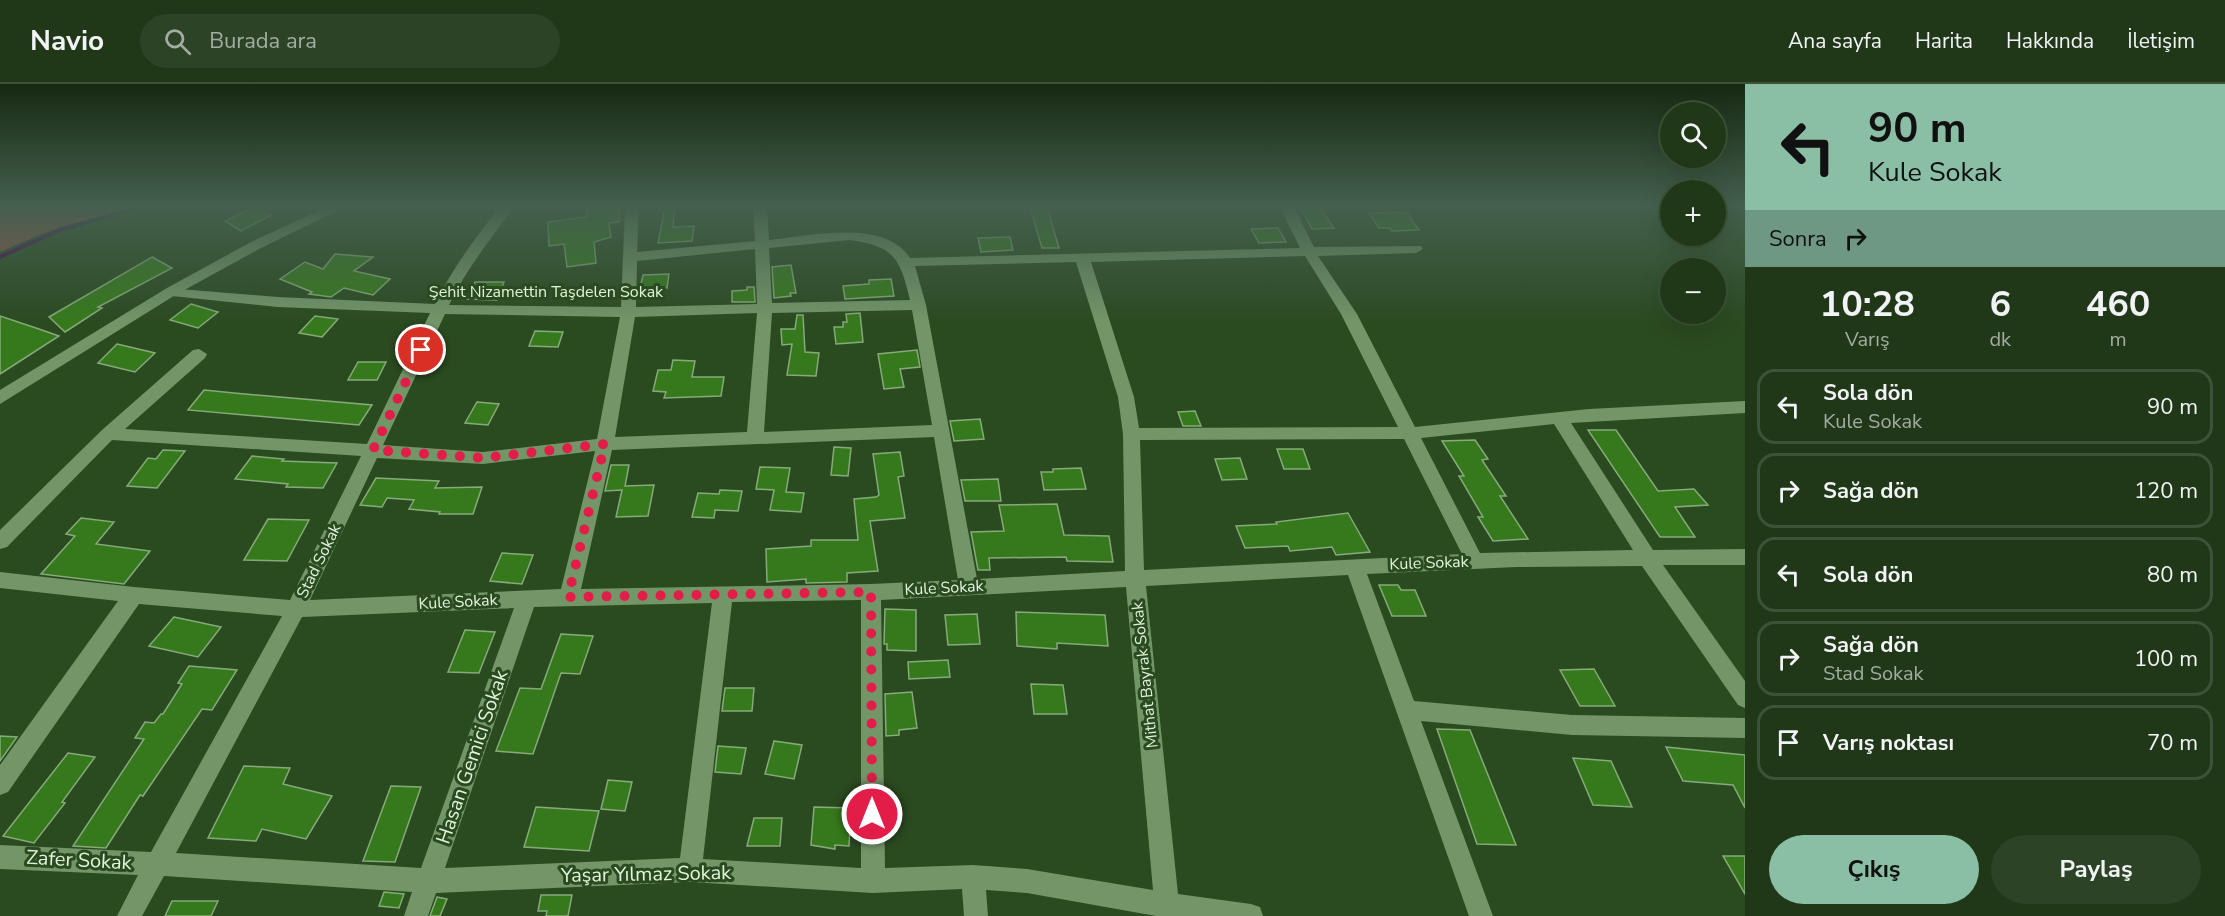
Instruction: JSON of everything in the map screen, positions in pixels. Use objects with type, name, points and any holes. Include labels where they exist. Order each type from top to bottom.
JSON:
[{"type":"street","points":[[0,385],[206,260],[235,246]]},
{"type":"street","points":[[0,398],[172,291],[254,246]]},
{"type":"street","name":"Stad Sokak","points":[[129,916],[296,609],[452,284],[477,246]]},
{"type":"street","points":[[568,597],[605,444],[628,312],[630,246]]},
{"type":"street","points":[[630,257],[735,246]]},
{"type":"street","points":[[755,438],[765,307],[762,246]]},
{"type":"street","points":[[893,246],[908,262],[919,305],[969,586]]},
{"type":"street","points":[[1307,246],[1344,305],[1475,561]]},
{"type":"street","points":[[908,262],[1416,249]]},
{"type":"street","name":"Mithat Bayrak Sokak","points":[[1082,257],[1126,397],[1131,434],[1135,577],[1168,910]]},
{"type":"street","name":"Şehit Nizamettin Taşdelen Sokak","points":[[172,291],[239,300],[440,310],[628,312],[919,305]]},
{"type":"street","points":[[0,542],[108,434],[200,354]]},
{"type":"street","points":[[1131,434],[1411,433],[1558,418],[1745,407]]},
{"type":"street","points":[[1558,418],[1648,559],[1745,698]]},
{"type":"street","points":[[108,434],[483,458],[605,444],[941,431]]},
{"type":"street","name":"Kule Sokak","points":[[0,580],[134,595],[296,609],[568,597],[871,592],[1475,561],[1745,557]]},
{"type":"street","points":[[1354,566],[1481,916]]},
{"type":"street","points":[[871,592],[873,881]]},
{"type":"street","points":[[690,870],[723,594]]},
{"type":"street","points":[[0,784],[134,595]]},
{"type":"street","name":"Hasan Gemici Sokak","points":[[416,916],[527,599]]},
{"type":"street","points":[[1406,710],[1572,725],[1745,728]]},
{"type":"street","name":"Zafer Sokak","points":[[0,857],[158,864]]},
{"type":"street","name":"Yaşar Yılmaz Sokak","points":[[158,864],[429,881],[690,870],[873,881],[973,877],[1027,881],[1168,910],[1251,916]]},
{"type":"street","points":[[973,877],[976,916]]},
{"type":"shaded area","points":[[0,246],[14,246],[0,252]]},
{"type":"building","points":[[564,246],[594,246],[596,263],[567,267]]},
{"type":"building","points":[[980,246],[1012,246],[1013,250],[981,252]]},
{"type":"building","points":[[1041,246],[1058,246],[1059,248],[1042,248]]},
{"type":"building","points":[[335,254],[373,257],[354,271],[390,279],[373,295],[344,288],[331,297],[309,294],[312,292],[280,279],[305,262],[323,269]]},
{"type":"building","points":[[152,257],[172,268],[98,307],[102,308],[65,332],[49,317]]},
{"type":"building","points":[[791,265],[796,293],[790,293],[791,296],[774,298],[772,267]]},
{"type":"building","points":[[669,274],[667,288],[640,288],[643,275]]},
{"type":"building","points":[[891,279],[894,296],[845,299],[843,286],[869,284],[869,280]]},
{"type":"building","points":[[475,282],[504,282],[497,300],[467,299]]},
{"type":"building","points":[[747,287],[754,287],[755,302],[732,302],[732,291],[747,290]]},
{"type":"building","points":[[191,304],[218,312],[198,328],[170,320]]},
{"type":"building","points":[[860,313],[863,342],[836,344],[834,327],[843,327],[843,322],[847,322],[846,314]]},
{"type":"building","points":[[797,315],[803,315],[805,352],[819,353],[816,376],[787,375],[792,344],[782,345],[781,329],[795,329]]},
{"type":"building","points":[[0,316],[36,328],[59,336],[0,374]]},
{"type":"building","points":[[315,316],[338,319],[322,337],[299,333]]},
{"type":"building","points":[[535,331],[563,332],[558,347],[529,346]]},
{"type":"building","points":[[117,344],[155,353],[135,372],[98,363]]},
{"type":"building","points":[[917,350],[920,367],[900,369],[904,387],[884,389],[878,354]]},
{"type":"building","points":[[673,360],[695,361],[692,377],[724,377],[721,396],[664,398],[666,392],[653,391],[658,370],[671,370]]},
{"type":"building","points":[[358,362],[386,362],[377,380],[348,380]]},
{"type":"building","points":[[204,390],[372,405],[359,425],[188,410]]},
{"type":"building","points":[[477,402],[499,404],[488,425],[465,423]]},
{"type":"building","points":[[1195,411],[1201,426],[1183,426],[1178,412]]},
{"type":"building","points":[[980,419],[984,439],[954,441],[950,421]]},
{"type":"building","points":[[1588,430],[1616,430],[1658,491],[1694,489],[1708,505],[1675,507],[1695,537],[1660,537]]},
{"type":"building","points":[[1475,440],[1488,459],[1482,460],[1506,496],[1500,496],[1528,539],[1493,541],[1478,517],[1483,517],[1459,476],[1464,476],[1442,441]]},
{"type":"building","points":[[834,447],[851,448],[848,476],[831,475]]},
{"type":"building","points":[[1277,449],[1303,449],[1310,469],[1284,469]]},
{"type":"building","points":[[163,450],[185,451],[157,488],[127,486],[148,458],[156,459]]},
{"type":"building","points":[[900,452],[904,476],[898,477],[905,518],[870,521],[878,571],[847,573],[847,582],[806,583],[806,579],[767,582],[766,549],[811,546],[811,540],[858,540],[854,499],[879,495],[873,454]]},
{"type":"building","points":[[252,456],[284,459],[282,461],[337,463],[323,488],[286,487],[288,484],[235,479]]},
{"type":"building","points":[[1240,458],[1247,479],[1222,480],[1215,459]]},
{"type":"building","points":[[611,465],[629,465],[625,486],[654,485],[648,516],[616,517],[622,490],[605,491]]},
{"type":"building","points":[[760,467],[790,468],[786,492],[804,493],[801,512],[770,510],[774,490],[756,489]]},
{"type":"building","points":[[1081,468],[1086,489],[1044,490],[1041,472]]},
{"type":"building","points":[[376,478],[439,481],[435,488],[482,487],[473,514],[439,514],[440,512],[409,509],[414,500],[387,498],[382,507],[360,505]]},
{"type":"building","points":[[998,479],[1001,501],[965,501],[961,480]]},
{"type":"building","points":[[720,490],[742,491],[738,511],[715,510],[714,518],[692,517],[698,493],[719,494]]},
{"type":"building","points":[[1057,504],[1064,535],[1109,536],[1113,562],[1067,561],[1066,557],[989,558],[990,570],[978,570],[971,532],[1004,531],[999,505]]},
{"type":"building","points":[[1348,513],[1370,552],[1336,555],[1332,547],[1290,551],[1288,546],[1245,548],[1236,526],[1277,524],[1276,522]]},
{"type":"building","points":[[81,518],[114,522],[96,544],[150,551],[124,584],[41,574],[75,536],[66,534]]},
{"type":"building","points":[[268,519],[309,520],[287,561],[244,560]]},
{"type":"building","points":[[502,553],[533,555],[522,584],[490,581]]},
{"type":"building","points":[[1379,585],[1398,585],[1401,590],[1415,590],[1426,616],[1392,616]]},
{"type":"building","points":[[885,609],[916,610],[916,651],[887,650],[887,644],[884,644]]},
{"type":"building","points":[[1016,612],[1105,615],[1108,646],[1057,643],[1057,649],[1017,646]]},
{"type":"building","points":[[977,614],[980,644],[948,645],[945,615]]},
{"type":"building","points":[[174,617],[221,627],[198,657],[149,646]]},
{"type":"building","points":[[465,630],[495,632],[479,673],[448,672]]},
{"type":"building","points":[[561,634],[593,636],[580,674],[561,673],[533,754],[496,751],[520,688],[541,689]]},
{"type":"building","points":[[948,660],[950,677],[909,679],[908,662]]},
{"type":"building","points":[[189,666],[237,670],[212,710],[202,709],[143,796],[140,795],[106,848],[73,846],[144,739],[135,738],[145,722],[154,723],[163,714],[182,684],[178,683]]},
{"type":"building","points":[[1594,669],[1615,706],[1580,706],[1560,670]]},
{"type":"building","points":[[1031,684],[1063,685],[1067,714],[1034,714]]},
{"type":"building","points":[[725,688],[754,688],[752,711],[722,711]]},
{"type":"building","points":[[912,692],[917,728],[899,730],[899,735],[886,736],[885,694]]},
{"type":"building","points":[[1437,729],[1470,730],[1516,845],[1477,844]]},
{"type":"building","points":[[0,736],[17,737],[0,761]]},
{"type":"building","points":[[774,741],[802,745],[794,779],[765,774]]},
{"type":"building","points":[[718,746],[746,748],[741,774],[715,772]]},
{"type":"building","points":[[1666,747],[1745,755],[1745,808],[1733,785],[1683,781]]},
{"type":"building","points":[[68,753],[95,757],[62,802],[65,803],[34,843],[3,836]]},
{"type":"building","points":[[1573,758],[1611,761],[1632,807],[1593,805]]},
{"type":"building","points":[[244,766],[290,768],[283,784],[332,796],[306,839],[262,829],[256,841],[208,838]]},
{"type":"building","points":[[608,780],[632,782],[625,811],[601,809]]},
{"type":"building","points":[[391,786],[421,787],[395,862],[363,861]]},
{"type":"building","points":[[536,807],[599,811],[589,851],[524,847]]},
{"type":"building","points":[[814,807],[851,808],[849,846],[835,845],[835,849],[811,845]]},
{"type":"building","points":[[754,818],[782,818],[780,846],[747,846]]},
{"type":"building","points":[[1723,856],[1745,856],[1745,894]]},
{"type":"building","points":[[384,892],[404,894],[399,908],[379,906]]},
{"type":"building","points":[[541,895],[572,895],[568,916],[546,916],[547,911],[538,911]]},
{"type":"building","points":[[437,897],[447,899],[440,916],[430,916]]},
{"type":"building","points":[[172,901],[218,901],[211,916],[165,916]]},
{"type":"waterway","points":[[0,257],[24,246]]},
{"type":"route","points":[[421,350],[373,450],[483,458],[605,444],[568,597],[871,592],[872,814]]}]
